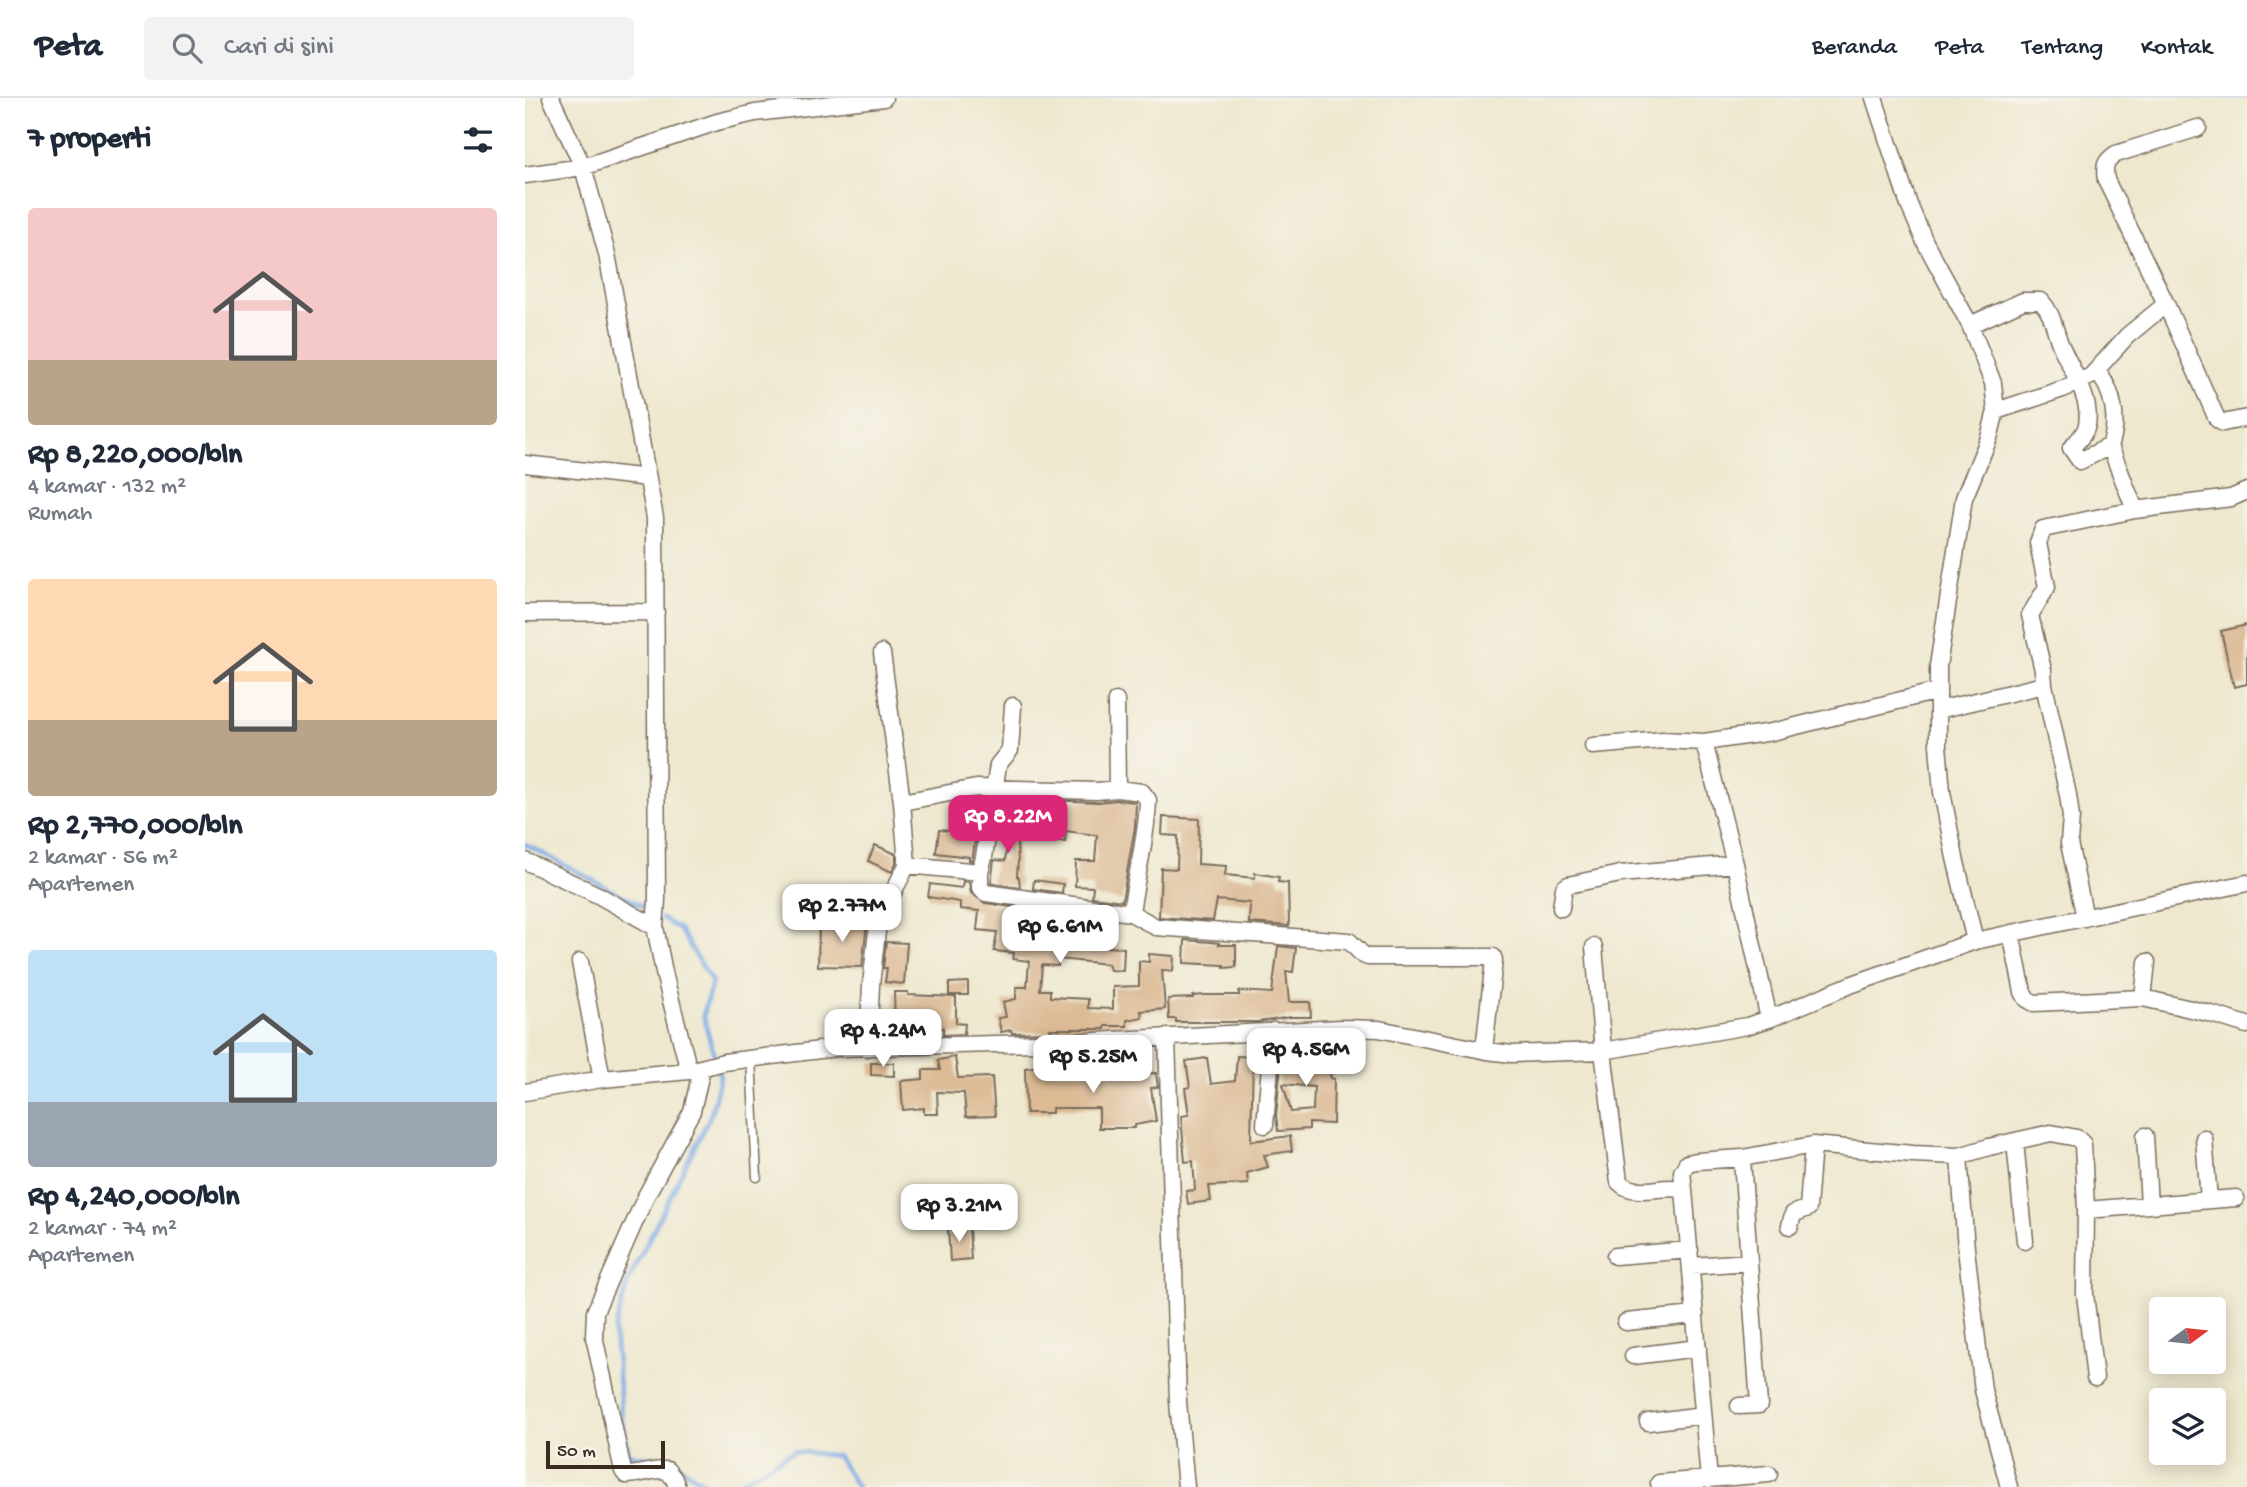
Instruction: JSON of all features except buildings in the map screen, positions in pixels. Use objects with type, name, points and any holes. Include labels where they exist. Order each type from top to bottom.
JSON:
[{"type":"street","points":[[551,98],[583,167],[607,254],[655,518],[655,925],[665,977],[707,1067],[692,1111],[646,1196],[594,1312],[594,1336],[623,1471],[626,1475],[657,1469],[667,1471],[677,1487]]},
{"type":"street","points":[[525,174],[583,167],[717,122],[755,113],[843,100],[884,98]]},
{"type":"street","points":[[1874,98],[1909,205],[1925,242],[1969,325],[1993,383],[1996,411],[1989,438],[1964,498],[1938,666],[1942,792],[1975,941]]},
{"type":"street","points":[[2198,128],[2116,154],[2106,160],[2106,180],[2217,418],[2223,423],[2247,418]]},
{"type":"street","points":[[1969,325],[2023,302],[2041,301],[2051,311],[2061,345],[2087,410],[2087,426],[2071,448],[2080,461],[2110,446]]},
{"type":"street","points":[[1996,411],[2063,389],[2091,376],[2127,336],[2166,304]]},
{"type":"street","points":[[2096,371],[2105,380],[2115,416],[2110,446],[2135,510]]},
{"type":"street","points":[[525,464],[648,478]]},
{"type":"street","points":[[2085,918],[2069,844],[2071,817],[2068,795],[2030,615],[2047,590],[2038,543],[2043,529],[2135,510],[2231,498],[2247,491]]},
{"type":"street","points":[[525,613],[656,611]]},
{"type":"street","points":[[869,1048],[878,922],[907,865],[902,802],[882,653]]},
{"type":"street","points":[[1938,710],[2044,685]]},
{"type":"street","points":[[1593,746],[1663,740],[1704,742],[1772,732],[1938,691]]},
{"type":"street","points":[[1116,701],[1118,789]]},
{"type":"street","points":[[1013,706],[1010,750],[998,765],[985,857],[980,873],[980,888],[986,893],[1131,913],[1156,927],[1349,941],[1365,956],[1493,957],[1484,1050]]},
{"type":"street","points":[[1704,742],[1735,864],[1769,1019]]},
{"type":"street","points":[[902,802],[956,791],[995,788],[1097,791],[1118,789],[1142,792],[1148,800],[1143,848],[1131,913]]},
{"type":"street","points":[[525,861],[655,925]]},
{"type":"street","points":[[1562,908],[1564,888],[1568,885],[1621,874],[1735,864]]},
{"type":"street","points":[[907,865],[980,873]]},
{"type":"street","points":[[525,1092],[835,1048],[1077,1042],[1340,1028],[1379,1029],[1512,1054],[1603,1051],[1747,1026],[1850,985],[1975,941],[2247,883]]},
{"type":"street","points":[[2011,933],[2023,992],[2027,999],[2034,1003],[2143,998],[2247,1025]]},
{"type":"street","points":[[1594,947],[1619,1182],[1632,1190],[1684,1190]]},
{"type":"street","points":[[580,962],[602,1079]]},
{"type":"street","points":[[2143,998],[2147,962]]},
{"type":"street","points":[[1265,1125],[1273,1031]]},
{"type":"street","points":[[1167,1037],[1178,1402],[1186,1487]]},
{"type":"street","points":[[1709,1480],[1682,1172],[1687,1163],[1742,1158],[1813,1145],[1959,1156],[2051,1133],[2077,1138],[2083,1144],[2086,1210],[2085,1294],[2095,1378]]},
{"type":"street","points":[[2145,1136],[2148,1205]]},
{"type":"street","points":[[2204,1138],[2209,1200]]},
{"type":"street","points":[[2015,1142],[2025,1241]]},
{"type":"street","points":[[1790,1226],[1793,1214],[1808,1208],[1813,1145]]},
{"type":"street","points":[[1959,1156],[1966,1249],[1983,1390],[2009,1487]]},
{"type":"street","points":[[1739,1406],[1759,1405],[1742,1158]]},
{"type":"street","points":[[2086,1210],[2236,1198]]},
{"type":"street","points":[[1615,1256],[1749,1262]]},
{"type":"street","points":[[1626,1322],[1696,1315]]},
{"type":"street","points":[[1633,1356],[1698,1348]]},
{"type":"street","points":[[1649,1422],[1703,1415]]},
{"type":"street","points":[[1659,1483],[1769,1474]]},
{"type":"lane","points":[[751,1058],[757,1177]]},
{"type":"waterway","points":[[525,844],[651,911]]},
{"type":"waterway","points":[[661,918],[680,930],[712,982],[703,1015],[720,1077],[711,1114],[629,1279],[614,1331],[622,1421],[629,1454],[675,1463],[710,1487]]},
{"type":"waterway","points":[[731,1487],[794,1451],[837,1456],[857,1487]]}]
